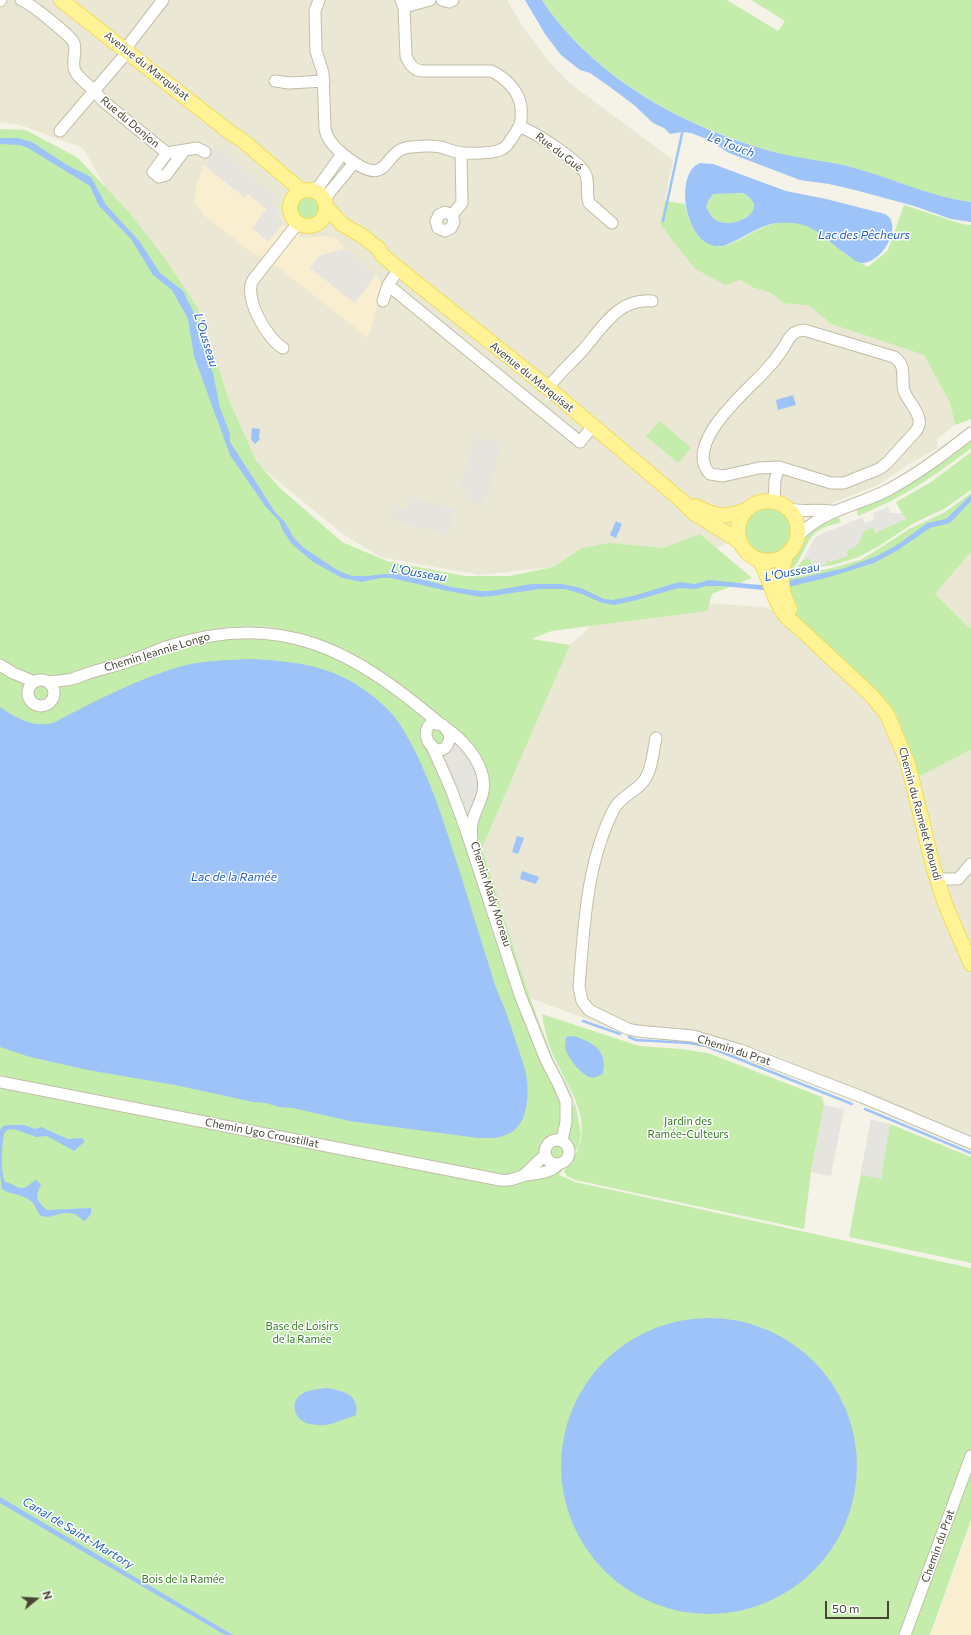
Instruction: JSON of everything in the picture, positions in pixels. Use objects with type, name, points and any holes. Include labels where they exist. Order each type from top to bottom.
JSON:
[{"type":"main road","name":"Avenue du Marquisat","points":[[61,0],[232,134],[308,191]]},
{"type":"main road","name":"Avenue du Marquisat","points":[[232,134],[245,152],[282,184],[292,202]]},
{"type":"main road","points":[[308,191],[318,193],[326,204],[326,212],[320,222],[309,226],[298,223],[292,214],[292,202],[294,198],[308,191]]},
{"type":"main road","name":"Avenue du Marquisat","points":[[326,204],[343,225],[361,235],[378,248],[382,255],[399,270],[548,388],[681,500],[694,513],[741,543]]},
{"type":"main road","name":"Avenue du Marquisat","points":[[320,222],[352,237],[373,252],[382,255]]},
{"type":"main road","name":"Avenue du Marquisat","points":[[681,500],[707,512],[720,516],[731,516],[746,510]]},
{"type":"main road","points":[[764,501],[774,501],[789,509],[795,517],[798,526],[798,536],[795,544],[787,554],[775,560],[759,560],[748,553],[741,543],[738,535],[738,526],[746,510],[759,502],[764,501]]},
{"type":"main road","name":"Chemin du Ramelet Moundi","points":[[776,585],[787,554]]},
{"type":"main road","name":"Chemin du Ramelet Moundi","points":[[759,560],[785,600],[797,626],[871,695],[887,714],[908,764],[937,879],[945,904],[971,964]]},
{"type":"street","name":"Rue du Donjon","points":[[21,0],[30,4],[71,38],[75,49],[73,60],[75,71],[78,76],[89,84],[103,101],[167,153],[184,152],[196,148],[205,152]]},
{"type":"street","points":[[60,131],[121,60],[126,50],[163,0]]},
{"type":"street","points":[[319,0],[315,11],[316,51],[323,68],[325,132],[332,144],[342,154],[367,170],[377,170],[386,166],[400,150],[409,147],[439,147],[461,153],[501,150],[506,146],[520,127],[522,118],[520,100],[517,93],[493,72],[486,70],[424,71],[416,70],[412,67],[406,56],[402,4],[430,0]]},
{"type":"street","points":[[442,0],[449,2],[453,0]]},
{"type":"street","points":[[275,81],[286,83],[324,82]]},
{"type":"street","name":"Rue du Gué","points":[[520,127],[539,135],[580,167],[586,176],[589,203],[612,223]]},
{"type":"street","name":"Rue du Donjon","points":[[167,153],[153,172],[159,177],[166,174],[184,152]]},
{"type":"street","points":[[452,215],[462,203],[461,153]]},
{"type":"street","points":[[308,191],[320,185],[342,154]]},
{"type":"street","points":[[326,204],[329,193],[354,163]]},
{"type":"street","points":[[283,348],[271,338],[262,325],[251,295],[250,286],[253,280],[298,223]]},
{"type":"street","points":[[384,301],[388,285],[399,270]]},
{"type":"street","points":[[388,285],[580,442],[593,426]]},
{"type":"street","points":[[548,388],[563,369],[581,352],[605,321],[635,302],[643,300],[652,301]]},
{"type":"street","points":[[799,331],[810,331],[894,357],[899,360],[903,368],[905,392],[918,414],[919,426],[887,463],[879,469],[836,484],[779,467],[759,468],[730,475],[715,476],[707,471],[704,456],[709,437],[716,425],[738,398],[766,371],[794,333],[799,331]]},
{"type":"street","points":[[798,536],[805,528],[832,511],[886,491],[914,475],[935,462],[971,433]]},
{"type":"street","points":[[774,501],[775,485],[779,467]]},
{"type":"street","points":[[789,509],[799,511],[832,511]]},
{"type":"street","name":"Chemin Jeannie Longo","points":[[48,682],[71,680],[169,646],[196,639],[237,632],[274,634],[306,641],[344,656],[380,677],[443,725]]},
{"type":"street","points":[[0,665],[13,673],[35,682],[48,682],[54,689],[55,698],[49,704],[41,706],[31,702],[22,684],[13,673]]},
{"type":"street","name":"Chemin Jeannie Longo","points":[[55,698],[64,685],[71,680]]},
{"type":"street","points":[[27,694],[30,685],[35,682]]},
{"type":"street","points":[[418,706],[423,718],[426,732],[432,746],[440,750],[446,747],[449,743],[450,733],[443,725],[430,724],[426,732]]},
{"type":"street","name":"Chemin Mady Moreau","points":[[443,725],[456,735],[469,749],[482,773],[483,791],[472,821],[471,834],[524,995],[524,1002]]},
{"type":"street","name":"Chemin du Prat","points":[[656,738],[646,777],[642,783],[616,807],[602,839],[595,861],[585,911],[579,987],[581,998],[586,1007],[594,1014],[632,1030],[679,1034],[705,1039],[764,1058],[971,1143]]},
{"type":"street","name":"Chemin Mady Moreau","points":[[432,746],[463,822],[524,1002],[546,1060],[566,1101],[566,1122],[562,1140]]},
{"type":"street","points":[[937,879],[958,879],[971,864]]},
{"type":"street","name":"Chemin Ugo Croustillat","points":[[0,1081],[500,1180],[508,1181],[523,1176],[537,1175],[550,1170],[559,1164]]},
{"type":"street","points":[[523,1176],[545,1155],[546,1148],[550,1142],[555,1139],[562,1140],[569,1147],[569,1156],[563,1163],[559,1164],[550,1162],[545,1155]]},
{"type":"street","name":"Chemin du Prat","points":[[905,1635],[971,1456]]},
{"type":"shaded area","points":[[0,0],[507,0],[523,27],[549,62],[572,85],[673,160],[660,224],[740,280],[752,287],[771,293],[783,303],[810,306],[831,324],[924,355],[950,403],[955,425],[937,439],[937,449],[909,464],[876,486],[672,565],[553,567],[480,575],[380,557],[340,532],[259,465],[220,381],[140,249],[83,148],[20,125],[0,122]]},
{"type":"shaded area","points":[[214,146],[276,196],[272,201],[279,210],[278,220],[283,224],[303,238],[323,236],[336,238],[345,249],[376,275],[383,286],[368,338],[283,271],[261,256],[252,253],[205,216],[194,203],[197,183],[204,165],[208,160],[210,150]]},
{"type":"shaded area","points":[[214,146],[276,196],[272,201],[279,210],[278,220],[283,224],[268,242],[252,228],[267,209],[248,194],[245,198],[204,165],[208,160],[210,150]]},
{"type":"shaded area","points":[[345,249],[376,275],[355,303],[310,268],[320,255]]},
{"type":"shaded area","points":[[475,436],[502,444],[484,505],[465,500],[467,490],[460,488]]},
{"type":"shaded area","points":[[410,497],[455,509],[447,535],[392,520],[396,507],[406,510]]},
{"type":"shaded area","points":[[888,507],[890,513],[902,513],[906,519],[875,533],[873,527],[864,531],[859,543],[855,547],[846,551],[848,556],[829,562],[827,557],[827,564],[812,566],[810,558],[803,560],[814,539],[819,535],[863,517],[865,523],[875,519],[873,513]]},
{"type":"shaded area","points":[[971,552],[971,629],[935,594]]},
{"type":"shaded area","points":[[704,603],[764,607],[778,613],[784,603],[896,714],[920,775],[971,750],[971,1136],[755,1048],[634,1037],[530,998],[482,848],[570,645],[592,625]]},
{"type":"shaded area","points":[[245,626],[271,627],[332,644],[366,661],[413,694],[411,696],[386,677],[270,630],[148,651],[147,648],[195,633],[220,628]]},
{"type":"shaded area","points":[[456,740],[470,759],[478,775],[479,793],[472,810],[467,815],[461,809],[439,756],[453,746]]},
{"type":"shaded area","points":[[536,1016],[552,1060],[568,1087],[575,1106],[571,1109],[533,1017]]},
{"type":"shaded area","points":[[824,1105],[844,1109],[831,1176],[811,1172]]},
{"type":"shaded area","points":[[871,1120],[890,1124],[881,1179],[861,1175]]},
{"type":"shaded area","points":[[971,1523],[971,1635],[931,1635]]},
{"type":"green space","points":[[542,0],[727,0],[778,31],[785,21],[751,0],[971,0],[971,202],[926,192],[850,167],[798,158],[760,148],[701,126],[645,97],[595,60],[556,20]]},
{"type":"green space","name":"Base de Loisirs de la Ramée","points":[[0,129],[26,130],[78,158],[127,210],[164,257],[197,307],[228,398],[257,462],[281,489],[342,542],[387,561],[465,576],[509,576],[553,567],[582,548],[610,543],[663,548],[700,534],[752,578],[712,594],[707,611],[552,631],[531,639],[570,645],[482,848],[530,998],[554,1061],[568,1086],[576,1107],[581,1133],[579,1146],[559,1175],[575,1182],[971,1268],[971,1520],[930,1635],[0,1635]]},
{"type":"green space","points":[[743,193],[752,200],[754,207],[752,213],[746,218],[729,223],[720,222],[713,218],[706,207],[713,194]]},
{"type":"green space","points":[[309,196],[318,200],[322,209],[318,218],[309,222],[300,218],[296,209],[300,200]]},
{"type":"green space","points":[[665,201],[685,204],[689,220],[697,234],[719,247],[733,243],[764,227],[776,223],[796,223],[821,233],[840,250],[868,267],[888,250],[904,205],[962,224],[971,225],[971,419],[955,425],[950,403],[924,355],[831,324],[810,306],[783,303],[771,293],[752,287],[740,280],[725,285],[694,268],[660,224]]},
{"type":"green space","points":[[660,421],[691,448],[678,463],[646,436]]},
{"type":"green space","points":[[971,439],[971,448],[931,477],[903,494],[858,516],[857,511],[859,508],[889,494],[932,470]]},
{"type":"green space","points":[[971,452],[971,490],[944,509],[914,523],[859,557],[833,565],[795,570],[803,560],[810,558],[812,566],[828,557],[829,562],[847,556],[846,551],[856,545],[864,531],[873,527],[875,533],[905,519],[896,502],[931,482]]},
{"type":"green space","points":[[971,493],[971,552],[935,594],[971,629],[971,750],[920,776],[896,714],[784,603],[788,578],[791,574],[828,569],[860,560],[909,529],[945,512]]},
{"type":"green space","points":[[763,506],[773,506],[786,513],[793,526],[793,536],[786,549],[773,556],[763,556],[754,552],[747,545],[743,536],[743,526],[747,517],[754,510]]},
{"type":"green space","points":[[839,517],[841,522],[818,531],[811,537],[797,563],[789,572],[791,561],[799,552],[808,533],[815,527]]},
{"type":"green space","name":"Jardin des Ramée-Culteurs","points":[[542,1014],[639,1046],[681,1049],[708,1053],[822,1097],[824,1105],[811,1172],[804,1229],[575,1180],[567,1176],[564,1171],[575,1156],[581,1141],[582,1126],[574,1097],[550,1048]]},
{"type":"green space","points":[[871,1120],[890,1124],[971,1157],[971,1263],[849,1237]]},
{"type":"water","name":"Le Touch","points":[[525,0],[542,0],[556,20],[594,59],[641,95],[667,110],[721,135],[750,145],[778,153],[848,166],[928,192],[957,200],[971,202],[971,222],[951,219],[914,206],[855,190],[829,184],[800,180],[729,153],[707,139],[691,133],[682,132],[670,134],[664,128],[653,123],[634,105],[610,87],[590,73],[580,70],[561,55],[545,34]]},
{"type":"water","points":[[0,138],[18,138],[32,142],[67,165],[91,177],[106,205],[140,242],[160,273],[183,291],[195,315],[199,339],[213,373],[220,408],[230,434],[230,442],[275,512],[284,521],[294,538],[304,548],[337,570],[352,576],[403,574],[451,587],[479,591],[491,591],[531,584],[562,584],[581,588],[604,599],[612,600],[633,596],[679,582],[695,584],[709,580],[760,585],[787,581],[845,568],[877,556],[900,543],[927,523],[946,519],[971,495],[971,501],[950,523],[930,528],[898,550],[874,563],[826,578],[788,587],[763,590],[722,586],[707,586],[695,589],[678,588],[614,605],[602,603],[582,594],[565,589],[540,589],[480,597],[391,578],[380,578],[362,582],[342,578],[313,562],[292,544],[283,531],[279,521],[265,506],[230,455],[194,356],[188,319],[172,290],[153,275],[131,239],[99,206],[90,186],[28,148],[20,145],[0,144]]},
{"type":"water","name":"Lac des Pêcheurs","points":[[700,163],[713,164],[786,191],[826,199],[885,214],[890,219],[892,234],[884,250],[877,257],[862,263],[855,261],[818,232],[801,224],[772,224],[764,226],[723,246],[710,245],[700,237],[692,225],[687,211],[685,196],[687,181],[691,170]],"holes":[[[743,193],[752,200],[754,207],[752,213],[746,218],[729,223],[720,222],[713,218],[706,207],[713,194]]]},
{"type":"water","points":[[793,395],[796,405],[778,410],[776,400]]},
{"type":"water","points":[[252,428],[260,429],[260,439],[255,444],[251,439]]},
{"type":"water","points":[[616,521],[622,524],[616,538],[610,535]]},
{"type":"water","name":"Lac de la Ramée","points":[[253,659],[295,663],[322,669],[348,680],[360,687],[388,709],[401,726],[410,742],[419,759],[440,810],[496,988],[526,1073],[528,1095],[523,1118],[519,1125],[508,1134],[497,1137],[478,1138],[349,1121],[293,1108],[279,1107],[266,1103],[253,1102],[175,1085],[88,1070],[30,1057],[0,1047],[0,707],[25,721],[39,724],[53,723],[116,691],[165,671],[200,663]]},
{"type":"water","points":[[517,836],[524,838],[518,854],[512,852]]},
{"type":"water","points":[[522,871],[539,877],[536,884],[520,879]]},
{"type":"water","points":[[574,1036],[598,1048],[603,1058],[603,1073],[591,1078],[581,1072],[574,1064],[565,1047],[566,1037]]},
{"type":"water","points":[[24,1125],[35,1129],[41,1127],[68,1139],[82,1138],[85,1141],[74,1151],[47,1136],[36,1137],[14,1129],[7,1130],[4,1134],[2,1171],[5,1182],[21,1188],[24,1188],[37,1180],[41,1185],[37,1196],[38,1199],[47,1210],[91,1208],[91,1214],[85,1221],[71,1213],[61,1213],[48,1217],[41,1216],[32,1202],[28,1199],[2,1189],[0,1175],[0,1130],[3,1126]]},
{"type":"water","points":[[694,1318],[724,1318],[752,1324],[779,1335],[803,1351],[824,1372],[840,1396],[851,1423],[857,1451],[857,1481],[851,1509],[840,1536],[824,1560],[803,1581],[779,1597],[752,1608],[724,1614],[694,1614],[666,1608],[639,1597],[615,1581],[594,1560],[578,1536],[567,1509],[561,1481],[561,1451],[567,1423],[578,1396],[594,1372],[615,1351],[639,1335],[666,1324]]},
{"type":"water","points":[[328,1388],[349,1394],[352,1397],[356,1404],[355,1416],[323,1425],[305,1423],[296,1413],[296,1400],[299,1396],[309,1391]]},
{"type":"water","points":[[0,1497],[233,1635],[225,1635],[0,1503]]},
{"type":"waterway","points":[[663,221],[683,129]]},
{"type":"waterway","points":[[583,1021],[620,1034]]},
{"type":"waterway","points":[[629,1037],[636,1040],[689,1043],[706,1046],[852,1104]]},
{"type":"waterway","points":[[865,1109],[971,1153]]},
{"type":"water label","name":"L'Ousseau","points":[[206,340]]},
{"type":"water label","name":"L'Ousseau","points":[[792,572]]},
{"type":"water label","name":"L'Ousseau","points":[[419,573]]},
{"type":"water label","name":"Canal de Saint-Martory","points":[[78,1533]]},
{"type":"park label","name":"Bois de la Ramée","points":[[183,1579]]}]
